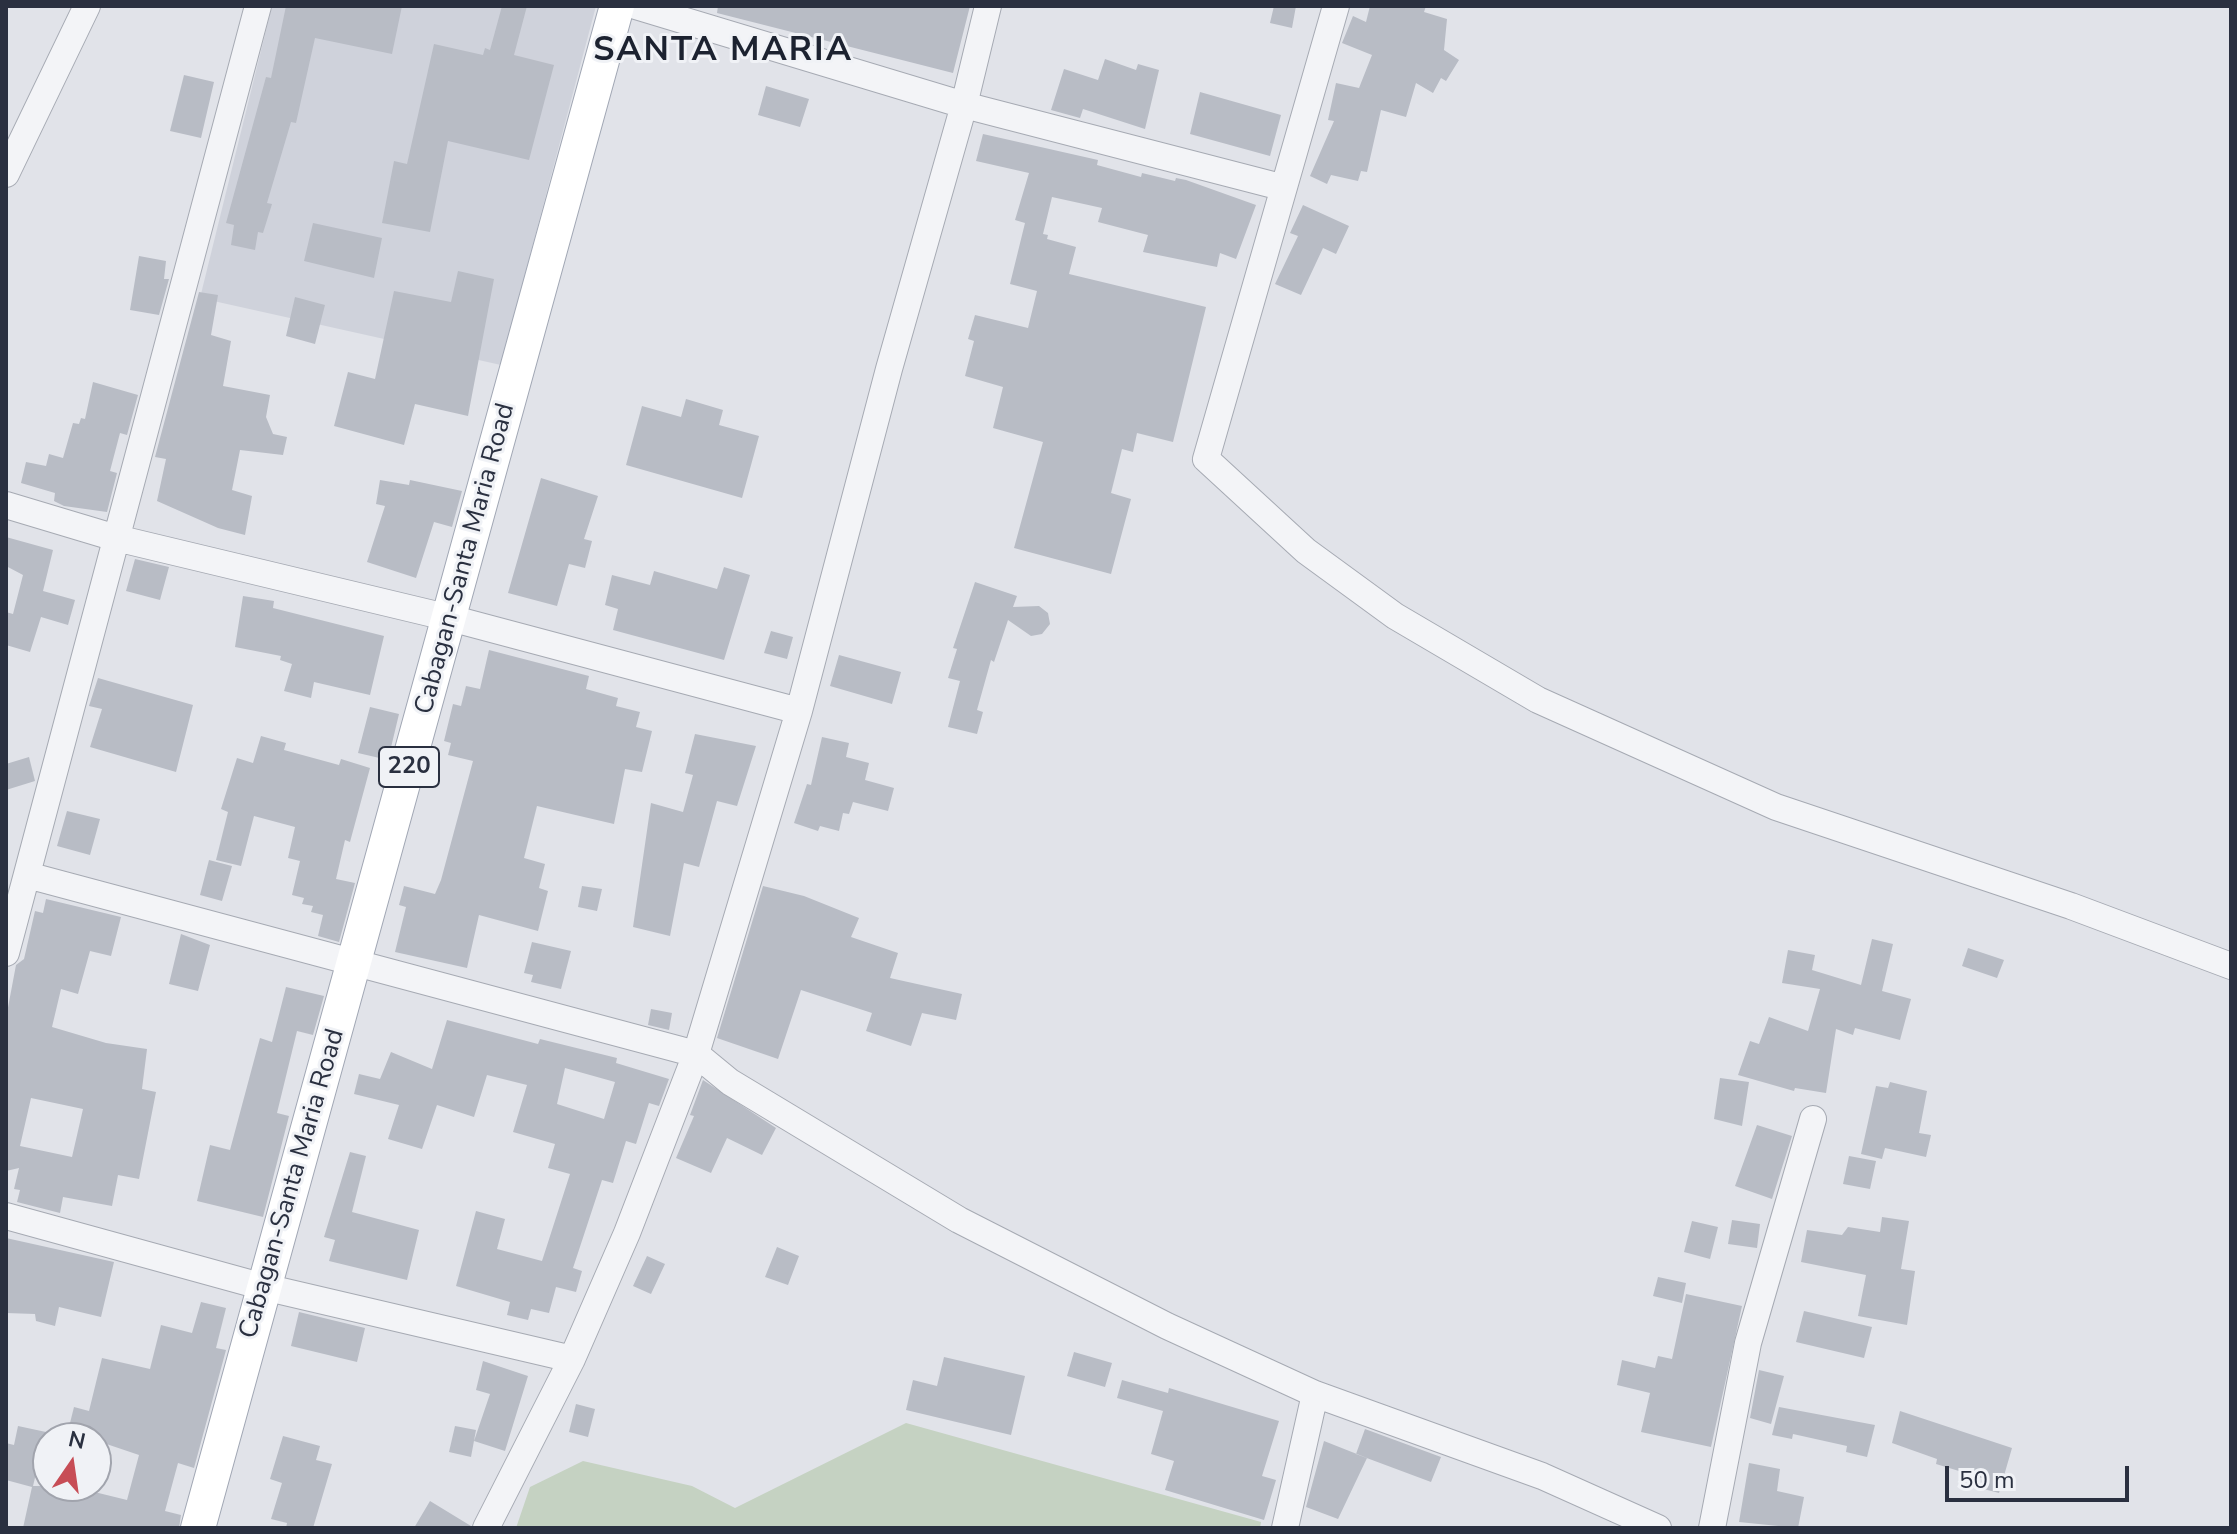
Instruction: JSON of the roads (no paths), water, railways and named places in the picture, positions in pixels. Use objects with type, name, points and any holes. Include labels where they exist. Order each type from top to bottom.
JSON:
[{"type":"main road","name":"Cabagan-Santa Maria Road","points":[[198,1528],[617,6]]},
{"type":"street","points":[[6,174],[87,6]]},
{"type":"street","points":[[6,953],[258,6]]},
{"type":"street","points":[[636,6],[964,105],[1281,187]]},
{"type":"street","points":[[486,1528],[504,1500],[572,1359],[627,1233],[696,1054],[799,711],[889,369],[964,105],[988,6]]},
{"type":"street","points":[[1336,6],[1281,187],[1206,459],[1306,551],[1395,616],[1552,706],[1776,807],[2071,906],[2231,966]]},
{"type":"street","points":[[6,505],[116,538],[450,618],[799,711]]},
{"type":"street","points":[[27,875],[354,965],[696,1054],[730,1082],[959,1220],[1167,1326],[1315,1394],[1542,1476],[1658,1528]]},
{"type":"street","points":[[1712,1528],[1748,1343],[1813,1119]]},
{"type":"street","points":[[6,1216],[264,1287],[572,1359]]},
{"type":"street","points":[[1285,1528],[1315,1394]]},
{"type":"district","name":"SANTA MARIA","points":[[723,52]]}]
